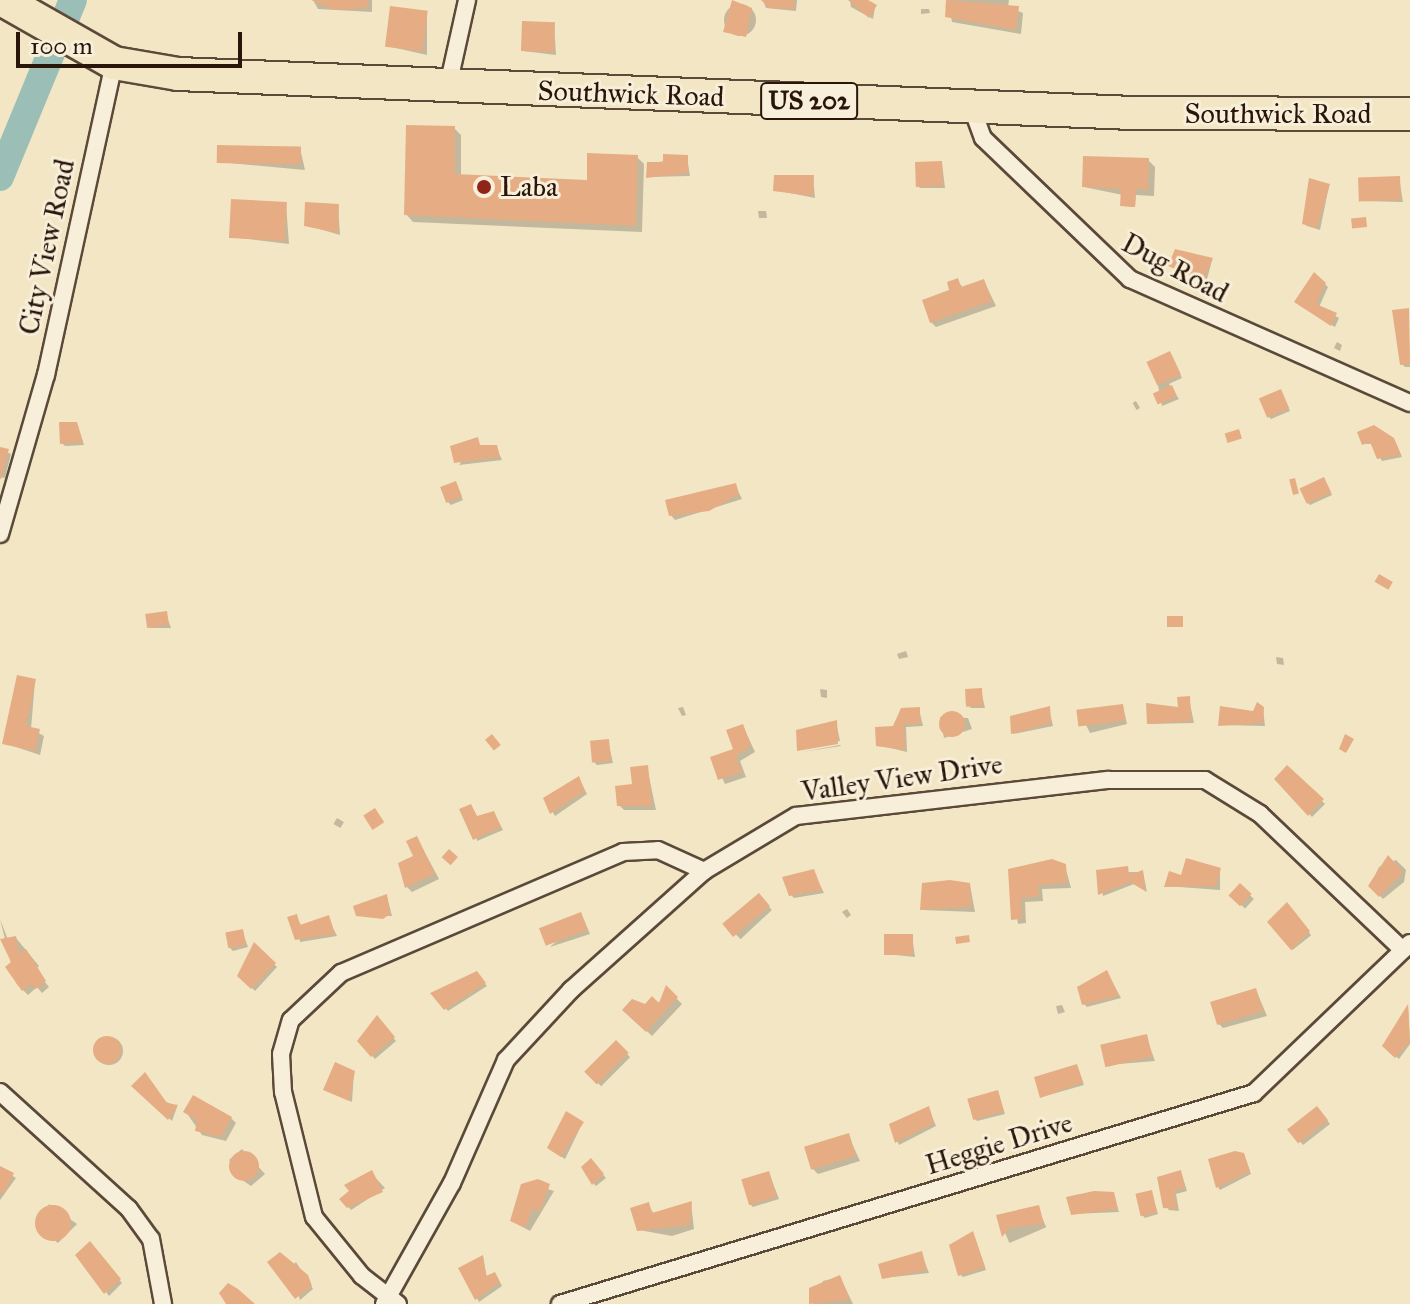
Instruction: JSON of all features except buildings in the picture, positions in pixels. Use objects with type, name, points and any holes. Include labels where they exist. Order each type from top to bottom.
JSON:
[{"type":"highway","name":"US 202","points":[[3,0],[104,58]]},
{"type":"highway","name":"Southwick Road","points":[[104,58],[178,74],[448,86],[972,108],[1410,114]]},
{"type":"street","points":[[448,86],[467,0]]},
{"type":"street","name":"City View Road","points":[[0,534],[46,375],[104,58]]},
{"type":"street","name":"Dug Road","points":[[972,108],[983,138],[1130,279],[1410,403]]},
{"type":"street","name":"Valley View Drive","points":[[390,1302],[452,1183],[506,1060],[571,990],[704,871],[796,816],[844,806],[1109,780],[1205,780],[1260,814],[1407,947]]},
{"type":"street","points":[[390,1302],[314,1217],[283,1092],[281,1054],[299,1009],[341,973],[623,852],[658,850],[704,871]]},
{"type":"street","name":"Heggie Drive","points":[[560,1304],[1254,1093],[1407,947]]},
{"type":"street","points":[[0,1092],[129,1209],[151,1239],[163,1304]]},
{"type":"waterway","points":[[0,177],[73,0]]},
{"type":"place","name":"Laba","points":[[484,187]]}]
